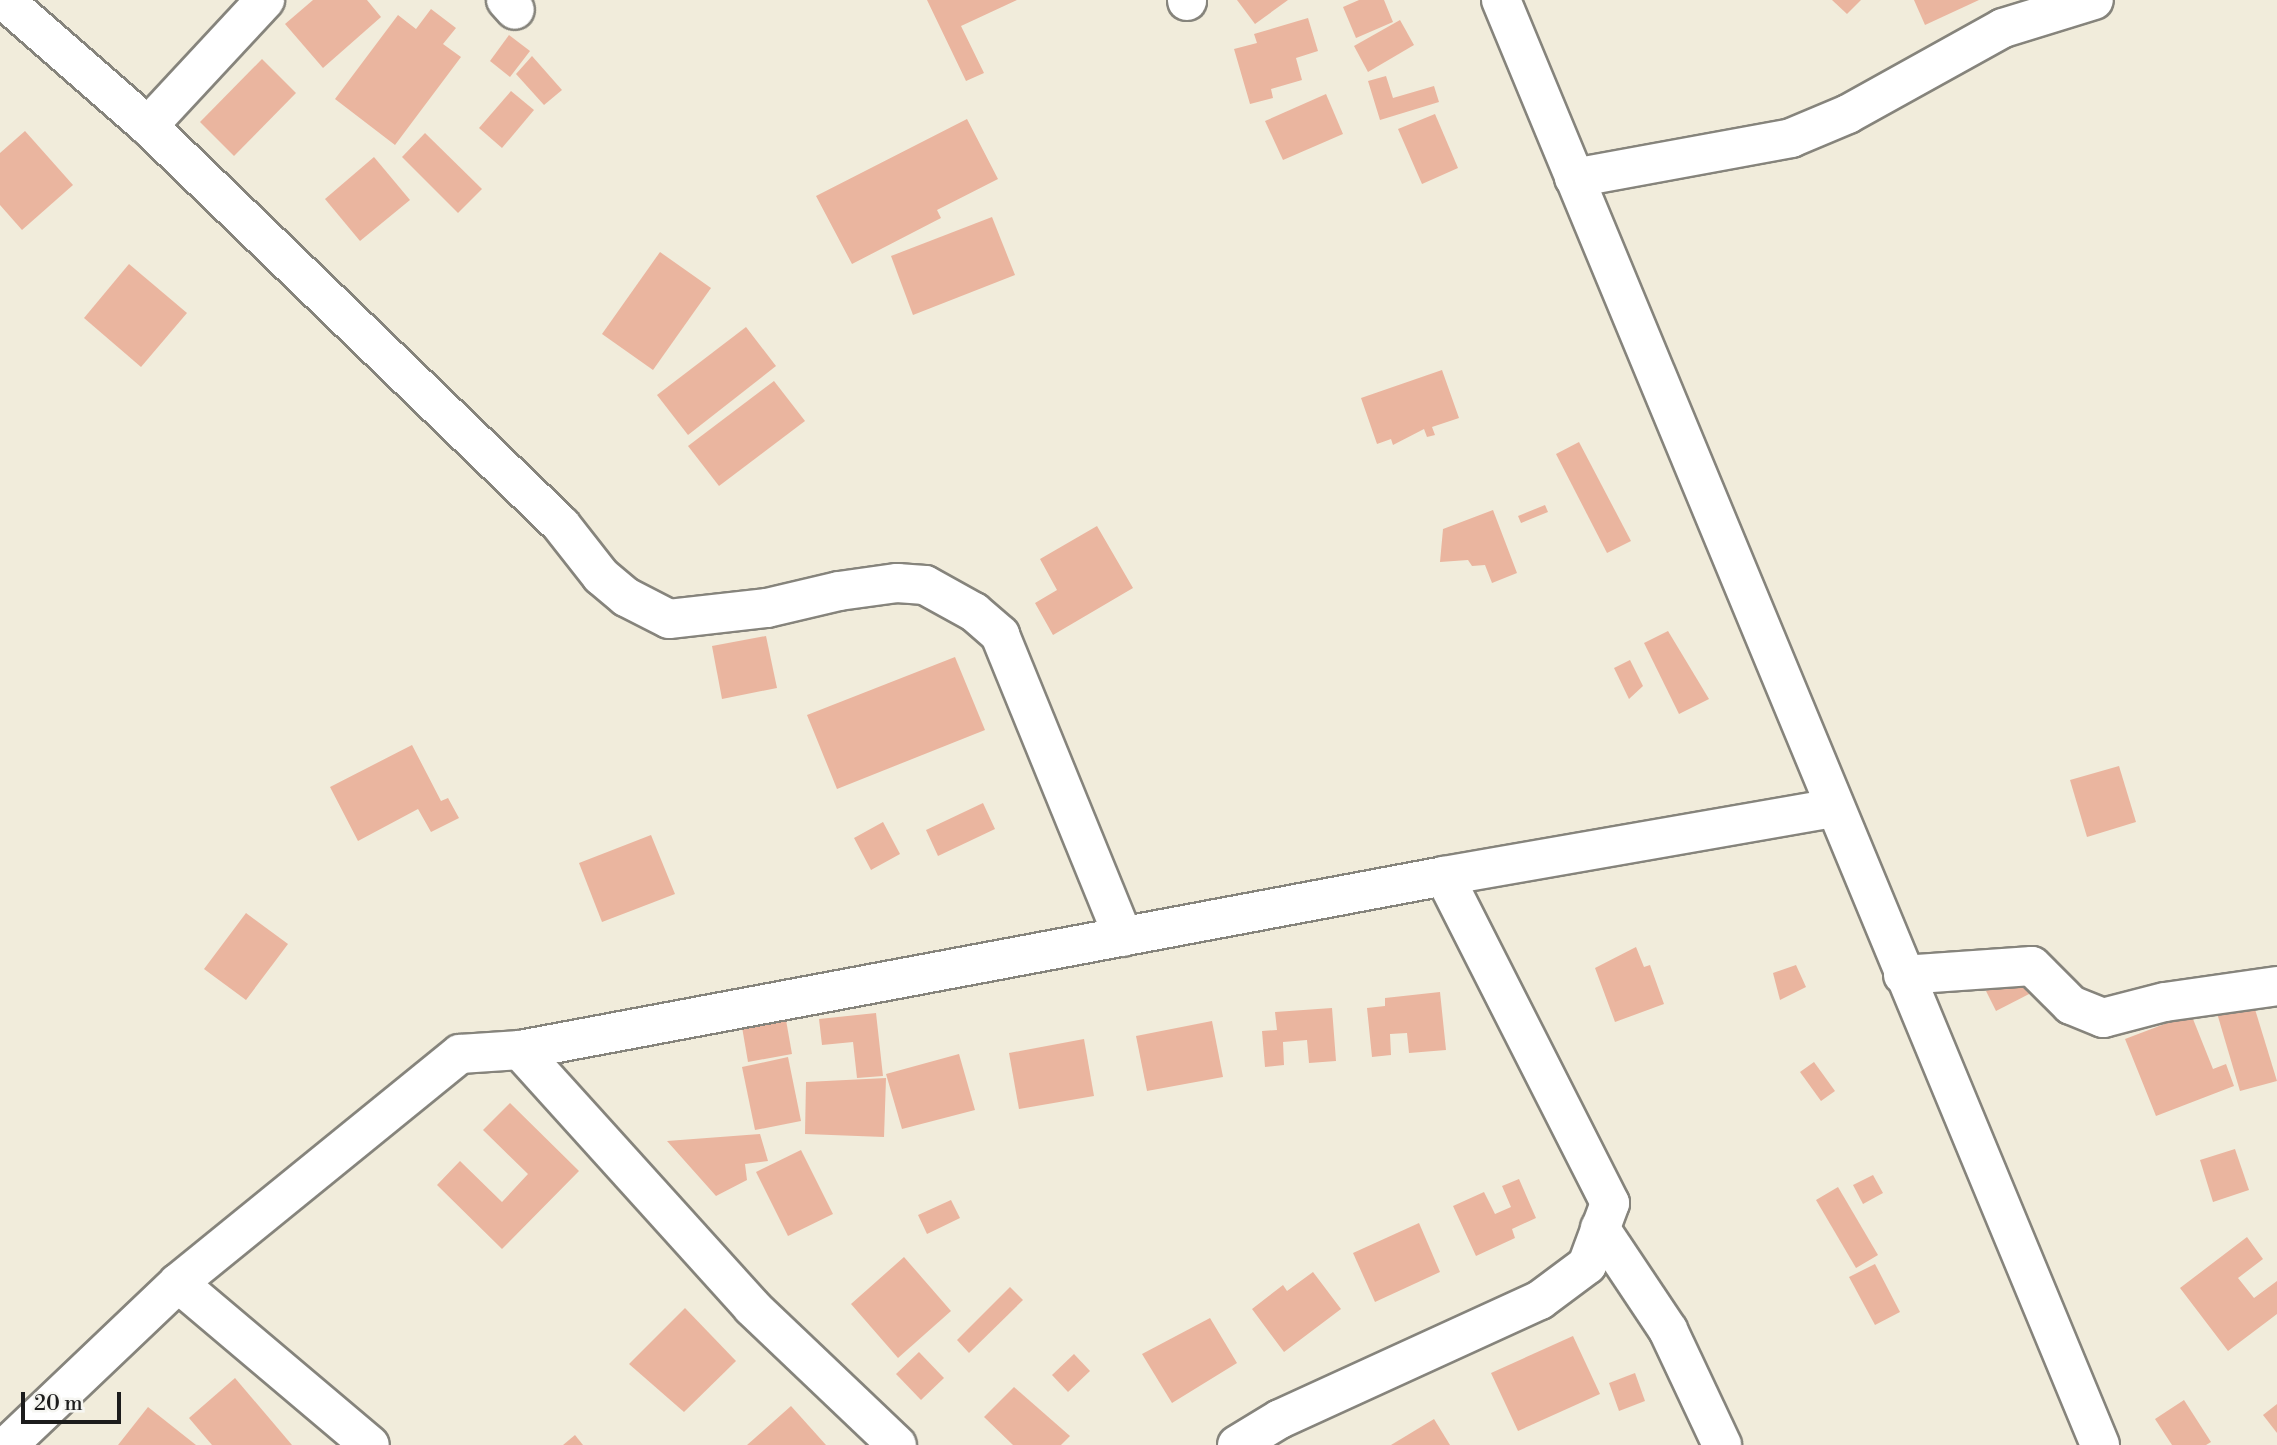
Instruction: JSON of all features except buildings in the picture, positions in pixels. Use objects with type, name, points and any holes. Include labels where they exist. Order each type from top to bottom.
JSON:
[{"type":"street","points":[[4,0],[148,126],[561,525],[601,576],[626,597],[669,620],[767,608],[839,591],[897,583],[925,585],[974,612],[1000,635],[1122,937]]},
{"type":"street","points":[[148,126],[265,0]]},
{"type":"street","points":[[1501,0],[2100,1445]]},
{"type":"street","points":[[1574,178],[1791,138],[1848,114],[2003,28],[2094,0]]},
{"type":"street","points":[[8,1445],[178,1283],[460,1054],[520,1051],[1444,876],[1834,808]]},
{"type":"street","points":[[1237,1445],[1287,1432],[1540,1300],[1587,1265],[1610,1203],[1444,876]]},
{"type":"street","points":[[1903,975],[2032,966],[2071,1005],[2103,1017],[2165,1002],[2277,986]]},
{"type":"street","points":[[520,1051],[752,1307],[897,1445]]},
{"type":"street","points":[[1600,1228],[1668,1329],[1722,1445]]},
{"type":"street","points":[[178,1283],[370,1445]]}]
